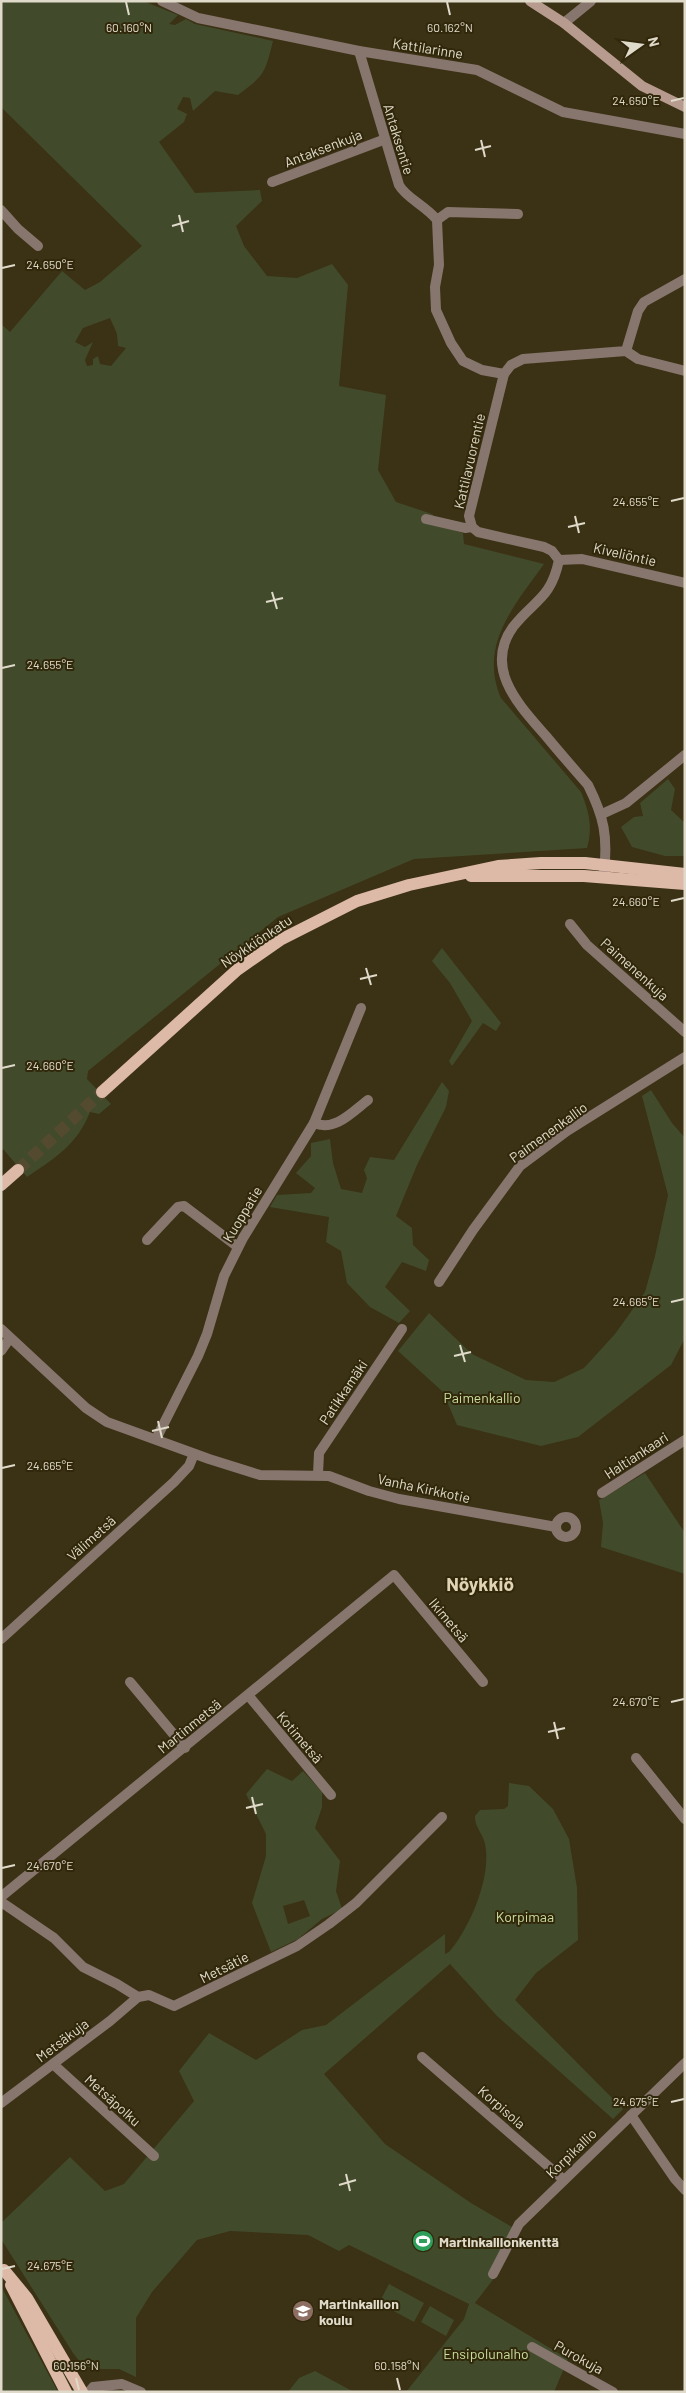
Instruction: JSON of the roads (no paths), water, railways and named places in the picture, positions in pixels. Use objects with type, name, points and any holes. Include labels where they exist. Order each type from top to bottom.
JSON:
[{"type":"main road","name":"Nöykkiönkatu","points":[[102,1092],[237,970],[280,940],[366,898],[498,866],[541,863],[685,884]]},
{"type":"main road","name":"Nöykkiönkatu","points":[[604,872],[685,874]]},
{"type":"main road","points":[[1,1185],[18,1170]]},
{"type":"main road","points":[[3,2267],[35,2334],[66,2392]]},
{"type":"main road","points":[[3,2267],[28,2298],[82,2392]]},
{"type":"street","name":"Kattilarinne","points":[[162,1],[198,18],[359,51],[478,70],[563,112],[685,134]]},
{"type":"street","points":[[530,1],[564,23],[642,86],[685,107]]},
{"type":"street","points":[[564,23],[584,3]]},
{"type":"street","name":"Antaksentie","points":[[359,51],[383,140],[400,188],[428,209],[436,220]]},
{"type":"street","name":"Antaksenkuja","points":[[272,182],[383,140]]},
{"type":"street","points":[[1,210],[18,229],[38,246]]},
{"type":"street","points":[[518,214],[448,212],[436,220],[439,265],[435,287],[436,310],[451,343],[463,361],[482,370],[504,374],[510,365],[523,359],[626,351],[638,359],[685,371]]},
{"type":"street","points":[[626,351],[638,311],[644,302],[685,279]]},
{"type":"street","name":"Kattilavuorentie","points":[[504,374],[470,516],[472,527],[488,535],[544,547],[552,551],[559,560]]},
{"type":"street","points":[[426,519],[465,528],[472,527]]},
{"type":"street","name":"Kiveliöntie","points":[[559,560],[582,559],[685,583]]},
{"type":"street","points":[[559,560],[548,590],[510,632],[504,645],[504,675],[515,701],[588,785],[602,814],[606,836],[604,872]]},
{"type":"street","points":[[602,814],[626,803],[685,755]]},
{"type":"street","name":"Paimenenkuja","points":[[570,924],[587,945],[685,1032]]},
{"type":"street","name":"Kuoppatie","points":[[156,1439],[198,1356],[207,1334],[224,1276],[238,1247],[314,1122],[361,1008]]},
{"type":"street","name":"Paimenenkallio","points":[[439,1282],[473,1230],[520,1166],[567,1131],[685,1058]]},
{"type":"street","points":[[314,1122],[322,1126],[338,1123],[368,1100]]},
{"type":"street","points":[[147,1240],[178,1207],[184,1206],[238,1247]]},
{"type":"street","name":"Patikkamäki","points":[[318,1474],[319,1453],[402,1329]]},
{"type":"street","name":"Vanha Kirkkotie","points":[[1,1330],[86,1408],[107,1422],[194,1454],[260,1475],[302,1476],[318,1474],[399,1499],[556,1527]]},
{"type":"street","points":[[1,1350],[10,1338]]},
{"type":"street","name":"Haltiankaari","points":[[602,1493],[685,1440]]},
{"type":"street","name":"Välimetsä","points":[[1,1639],[174,1482],[189,1466],[194,1454]]},
{"type":"street","name":"Ikimetsä","points":[[394,1575],[483,1682]]},
{"type":"street","name":"Martinmetsä","points":[[1,1897],[394,1575]]},
{"type":"street","points":[[130,1682],[185,1748]]},
{"type":"street","name":"Kotimetsä","points":[[248,1696],[331,1795]]},
{"type":"street","points":[[636,1758],[685,1819]]},
{"type":"street","name":"Metsätie","points":[[1,1902],[54,1938],[83,1967],[138,1997],[149,1995],[174,2006],[297,1946],[356,1903],[442,1816]]},
{"type":"street","name":"Metsäkuja","points":[[1,2103],[110,2022],[138,1997]]},
{"type":"street","name":"Korpisola","points":[[422,2057],[564,2180]]},
{"type":"street","name":"Korpikallio","points":[[493,2274],[520,2224],[685,2063]]},
{"type":"street","name":"Metsäpolku","points":[[53,2064],[154,2156]]},
{"type":"street","points":[[630,2115],[674,2179],[685,2190]]},
{"type":"street","name":"Purokuja","points":[[532,2347],[613,2392]]},
{"type":"street","points":[[89,2392],[93,2387],[107,2388],[122,2384],[141,2392]]},
{"type":"tunnel","points":[[18,1170],[102,1092]]},
{"type":"place","name":"Martinkallionkenttä","points":[[423,2241]]},
{"type":"place","name":"Martinkallion koulu","points":[[303,2311]]},
{"type":"district","name":"Nöykkiö","points":[[480,1583]]},
{"type":"park label","name":"Paimenkallio","points":[[482,1397]]},
{"type":"park label","name":"Korpimaa","points":[[525,1916]]},
{"type":"park label","name":"Ensipolunalho","points":[[486,2353]]}]
